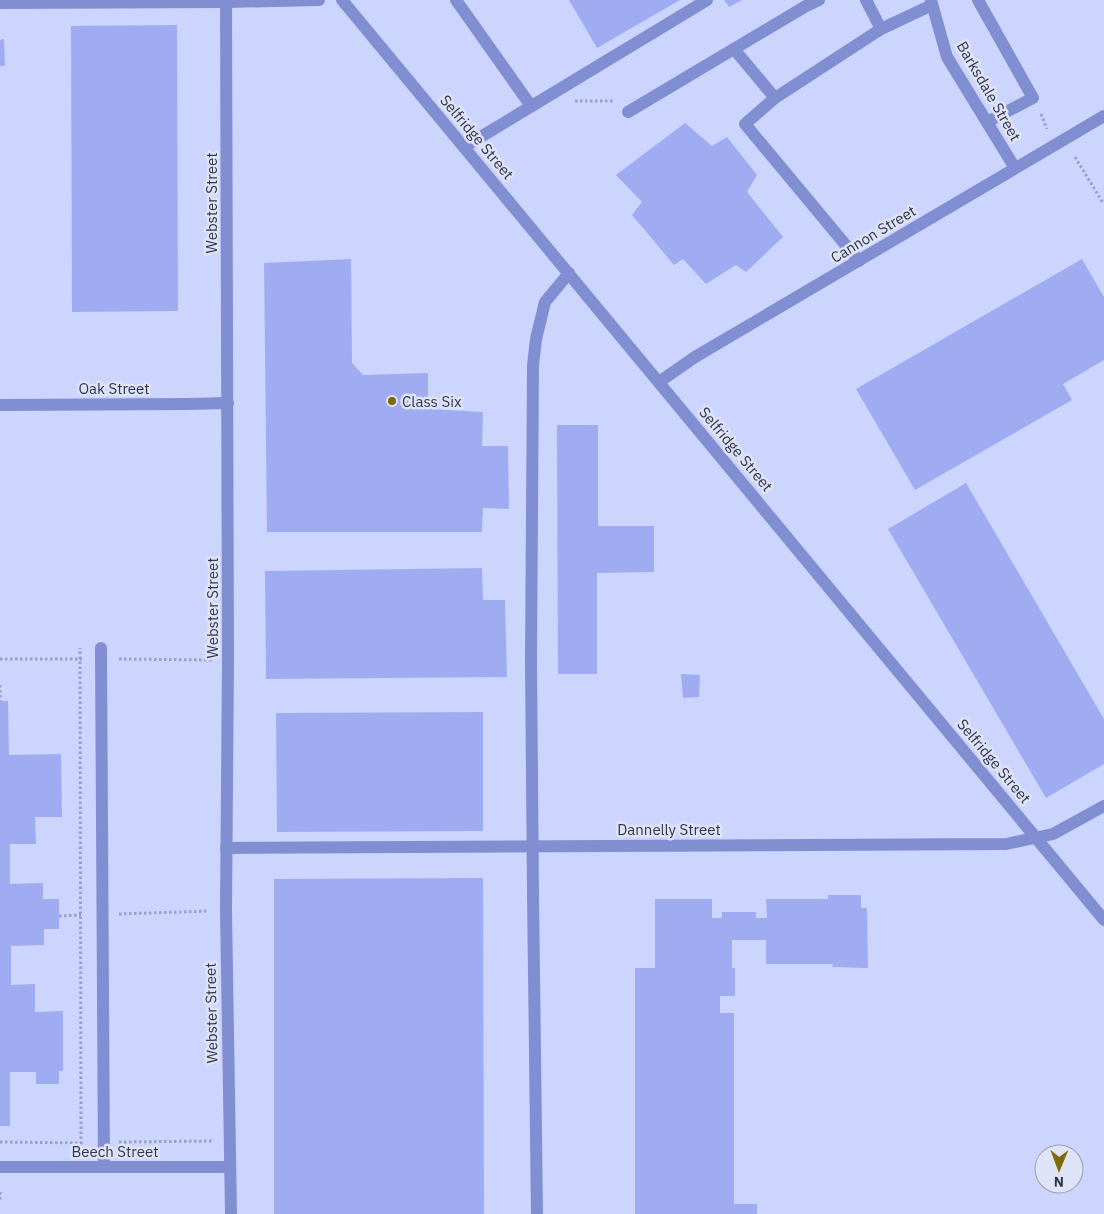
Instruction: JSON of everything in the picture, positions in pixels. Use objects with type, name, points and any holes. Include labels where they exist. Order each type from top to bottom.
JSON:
[{"type":"street","points":[[0,3],[319,0]]},
{"type":"street","name":"Selfridge Street","points":[[342,0],[1104,920]]},
{"type":"street","points":[[456,0],[536,103]]},
{"type":"street","points":[[464,147],[707,0]]},
{"type":"street","points":[[628,112],[819,0]]},
{"type":"street","points":[[866,0],[881,28]]},
{"type":"street","points":[[978,0],[1033,98],[987,122]]},
{"type":"street","name":"Webster Street","points":[[226,1],[228,402],[226,910],[231,1214]]},
{"type":"street","points":[[858,261],[745,124],[775,98],[881,28],[931,3]]},
{"type":"street","name":"Barksdale Street","points":[[931,3],[947,57],[1015,168]]},
{"type":"street","points":[[734,49],[775,98]]},
{"type":"street","name":"Cannon Street","points":[[659,382],[695,357],[1104,116]]},
{"type":"street","points":[[537,1214],[532,651],[533,366],[536,338],[545,302],[568,273]]},
{"type":"street","name":"Oak Street","points":[[0,405],[228,402]]},
{"type":"street","points":[[102,648],[104,1167]]},
{"type":"street","name":"Dannelly Street","points":[[226,848],[1006,844],[1053,834],[1104,806]]},
{"type":"street","name":"Beech Street","points":[[0,1167],[230,1167]]},
{"type":"path","points":[[1033,98],[1050,135]]},
{"type":"path","points":[[536,103],[644,102]]},
{"type":"path","points":[[1075,156],[1103,203]]},
{"type":"path","points":[[80,648],[81,1143]]},
{"type":"path","points":[[0,685],[0,701]]},
{"type":"path","points":[[59,916],[226,910]]},
{"type":"path","points":[[0,1142],[230,1141]]},
{"type":"path","points":[[0,1192],[0,1201]]},
{"type":"building","points":[[569,0],[680,0],[597,48]]},
{"type":"building","points":[[724,0],[742,0],[729,7]]},
{"type":"building","points":[[177,25],[178,311],[72,312],[71,26]]},
{"type":"building","points":[[4,39],[5,66],[0,66],[0,40]]},
{"type":"building","points":[[685,123],[712,146],[727,137],[757,175],[747,192],[783,237],[746,272],[736,265],[706,284],[683,259],[674,265],[632,215],[642,202],[616,175]]},
{"type":"building","points":[[351,259],[352,363],[363,375],[428,373],[428,409],[483,412],[482,446],[508,446],[509,509],[483,508],[482,532],[267,532],[264,263]]},
{"type":"building","points":[[1082,259],[1104,297],[1104,360],[1063,384],[1072,400],[915,490],[856,389]]},
{"type":"building","points":[[557,425],[598,425],[598,526],[654,526],[654,572],[597,573],[597,674],[558,674]]},
{"type":"building","points":[[966,483],[1104,719],[1104,764],[1046,798],[888,529]]},
{"type":"building","points":[[482,568],[483,600],[505,600],[507,677],[266,679],[265,571]]},
{"type":"building","points":[[681,674],[700,675],[699,697],[683,698]]},
{"type":"building","points":[[0,701],[8,701],[9,755],[61,754],[62,817],[35,817],[36,844],[10,844],[10,884],[43,883],[43,899],[59,899],[59,929],[44,929],[44,945],[11,946],[11,985],[35,984],[35,1012],[63,1011],[63,1071],[59,1071],[59,1084],[36,1084],[36,1072],[10,1072],[10,1126],[0,1126]]},
{"type":"building","points":[[483,712],[483,831],[277,832],[276,713]]},
{"type":"building","points":[[483,878],[484,1214],[274,1214],[274,879]]},
{"type":"building","points":[[828,895],[861,895],[861,908],[867,908],[868,968],[832,967],[833,964],[766,964],[766,940],[732,940],[735,996],[720,996],[720,1013],[734,1013],[734,1204],[757,1204],[757,1214],[635,1214],[635,968],[655,968],[655,899],[712,899],[712,918],[722,918],[722,912],[756,912],[756,918],[767,918],[766,899],[828,899]]},
{"type":"place","name":"Class Six","points":[[392,401]]}]
